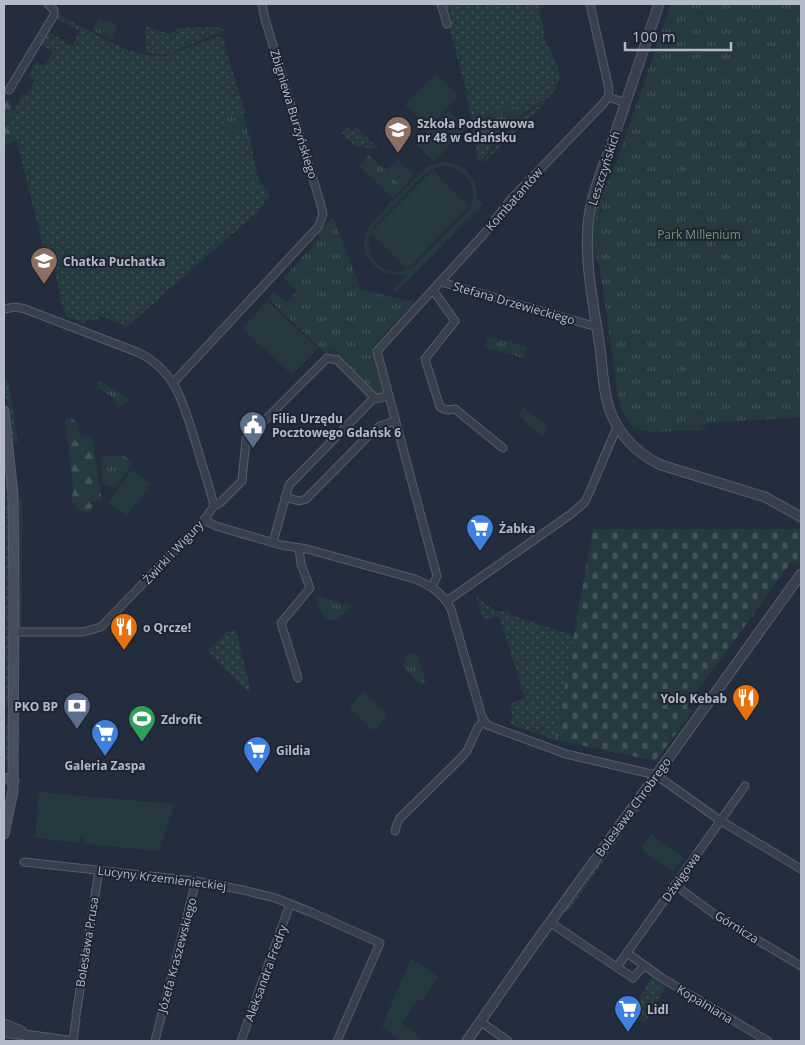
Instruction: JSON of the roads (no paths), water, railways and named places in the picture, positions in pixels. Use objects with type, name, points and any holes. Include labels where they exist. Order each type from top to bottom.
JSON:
[{"type":"main road","points":[[4,411],[12,494],[14,632],[14,782],[12,803],[5,822],[4,834]]},
{"type":"main road","points":[[4,778],[14,782]]},
{"type":"street","points":[[9,90],[54,15],[54,10],[48,4]]},
{"type":"street","name":"Zbigniewa Burzyńskiego","points":[[174,383],[321,223],[323,214],[320,202],[265,19],[264,4]]},
{"type":"street","points":[[441,4],[447,24]]},
{"type":"street","points":[[590,4],[609,89],[608,97],[626,103]]},
{"type":"street","name":"Leszczyńskich","points":[[659,4],[599,179],[589,216],[588,243],[597,327],[609,409],[617,426],[635,448],[650,460],[765,497],[801,517]]},
{"type":"street","name":"Kombatantów","points":[[441,282],[496,220],[499,212],[608,97]]},
{"type":"street","name":"Stefana Drzewieckiego","points":[[432,587],[437,576],[377,351],[441,282],[597,327]]},
{"type":"street","name":"Stefana Drzewieckiego","points":[[434,290],[455,321],[425,359],[440,407],[447,410],[455,409],[503,448]]},
{"type":"street","points":[[6,308],[16,307],[25,309],[144,355],[153,362],[174,383],[184,403],[214,506]]},
{"type":"street","name":"Żwirki i Wigury","points":[[14,632],[83,632],[97,630],[104,626],[204,520],[214,506],[220,503],[242,481],[246,439],[327,358],[337,360],[375,398]]},
{"type":"street","points":[[273,542],[289,485],[375,398],[388,396]]},
{"type":"street","points":[[285,497],[299,501],[306,499],[372,432],[380,426],[395,421]]},
{"type":"street","points":[[447,601],[571,514],[585,502],[617,426]]},
{"type":"street","points":[[204,520],[216,526],[273,542],[416,579],[432,587],[447,601],[484,721],[487,725],[566,754],[656,775],[721,821],[801,869]]},
{"type":"street","points":[[298,678],[281,623],[310,588],[301,564],[299,548]]},
{"type":"street","name":"Bolesława Chrobrego","points":[[467,1041],[528,953],[801,574]]},
{"type":"street","points":[[396,831],[400,818],[467,752],[478,727],[484,721]]},
{"type":"street","name":"Dźwigowa","points":[[617,967],[745,786]]},
{"type":"street","name":"Lucyny Krzemienieckiej","points":[[24,862],[196,880],[248,891],[290,904],[380,943],[337,1041]]},
{"type":"street","name":"Bolesława Prusa","points":[[73,1041],[99,870]]},
{"type":"street","name":"Józefa Kraszewskiego","points":[[154,1041],[196,880]]},
{"type":"street","name":"Górnicza","points":[[675,885],[717,916],[801,966]]},
{"type":"street","name":"Aleksandra Fredry","points":[[241,1041],[290,904]]},
{"type":"street","points":[[551,923],[633,978],[644,966]]},
{"type":"street","name":"Kopalniana","points":[[627,953],[644,966],[768,1041]]},
{"type":"street","points":[[481,1022],[508,1041]]},
{"type":"street","points":[[4,1024],[33,1036]]},
{"type":"street","points":[[4,1032],[68,1041]]},
{"type":"tram line","points":[[4,506],[4,567]]},
{"type":"place","name":"Szkoła Podstawowa nr 48 w Gdańsku","points":[[398,154]]},
{"type":"place","name":"Chatka Puchatka","points":[[44,285]]},
{"type":"place","name":"Filia Urzędu Pocztowego Gdańsk 6","points":[[253,449]]},
{"type":"place","name":"Żabka","points":[[480,552]]},
{"type":"place","name":"o Qrcze!","points":[[124,651]]},
{"type":"place","name":"Yolo Kebab","points":[[746,722]]},
{"type":"place","name":"PKO BP","points":[[77,730]]},
{"type":"place","name":"Zdrofit","points":[[142,743]]},
{"type":"place","name":"Galeria Zaspa","points":[[105,757]]},
{"type":"place","name":"Gildia","points":[[257,774]]},
{"type":"place","name":"Lidl","points":[[628,1033]]},
{"type":"park label","name":"Park Millenium","points":[[699,234]]}]
